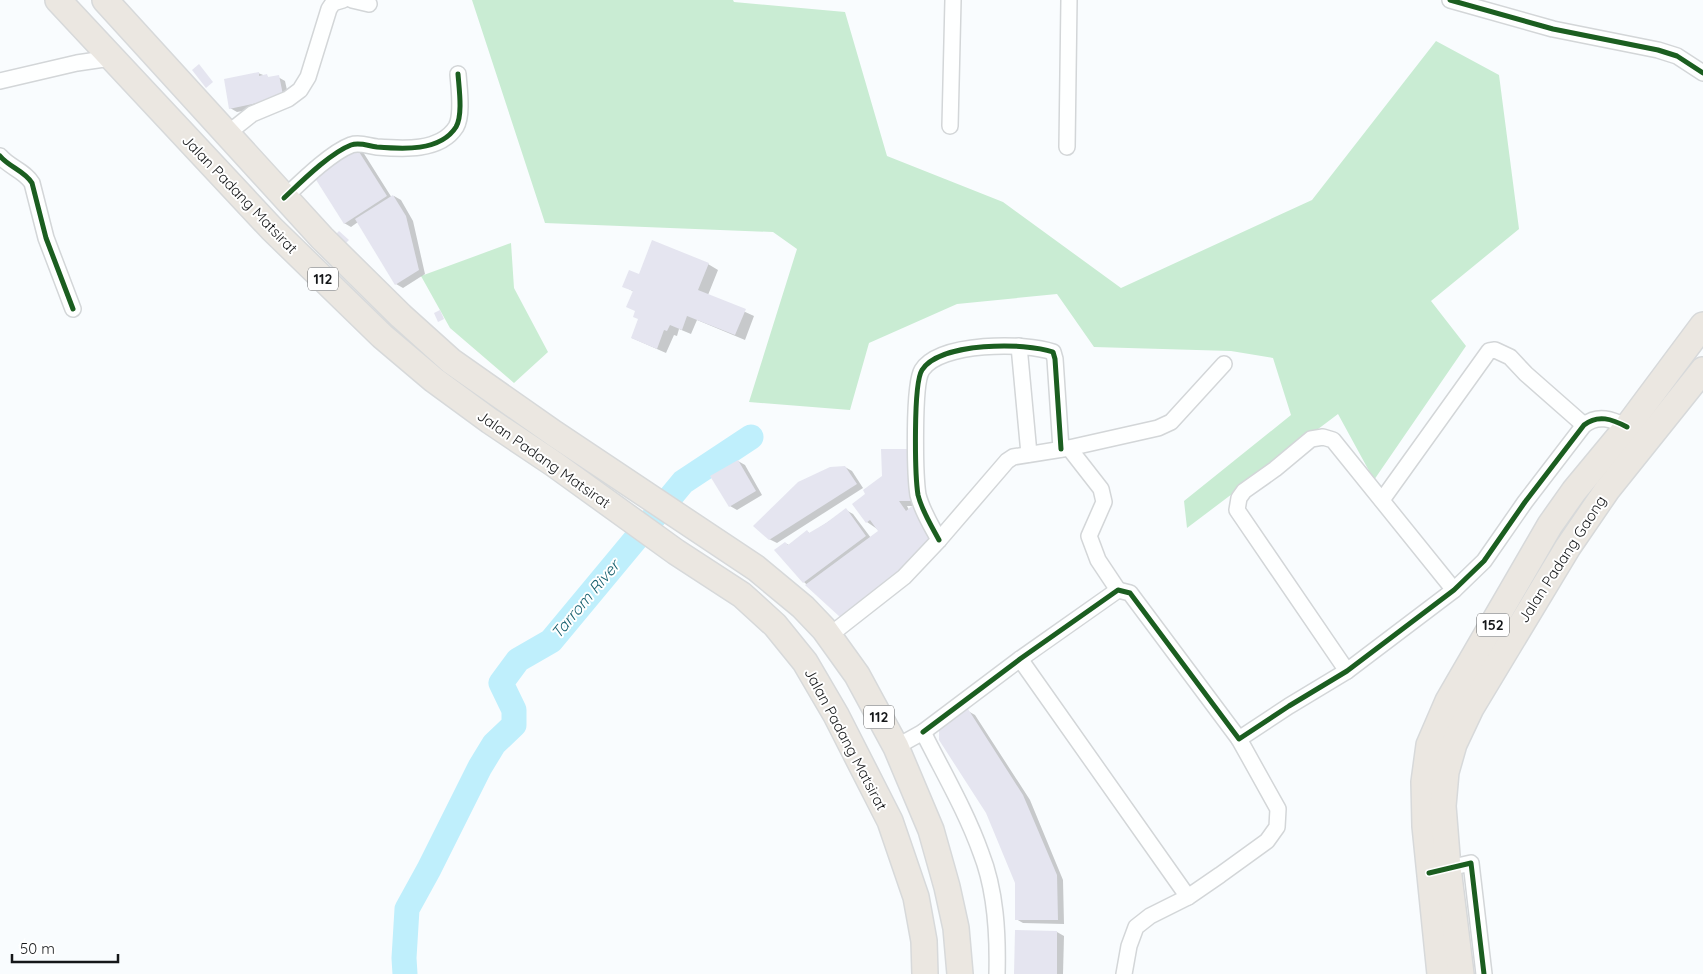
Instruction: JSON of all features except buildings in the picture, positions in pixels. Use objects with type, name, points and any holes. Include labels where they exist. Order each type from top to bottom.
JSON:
[{"type":"main road","name":"Jalan Padang Matsirat","points":[[58,0],[272,230],[382,336],[434,380],[490,421],[554,464],[676,552],[742,595],[775,626],[805,662],[836,715],[890,821],[916,897],[924,942],[925,974]]},
{"type":"main road","name":"Jalan Padang Matsirat","points":[[105,0],[284,198],[401,316],[451,361],[555,434],[756,568],[804,607],[830,635],[857,675],[896,747],[932,830],[956,928],[960,974]]},
{"type":"main road","name":"Jalan Padang Gaong","points":[[1440,974],[1449,868],[1425,826],[1424,782],[1429,745],[1448,701],[1550,525],[1574,491],[1627,428],[1703,325]]},
{"type":"main road","name":"Jalan Padang Gaong","points":[[1461,974],[1443,806],[1446,772],[1454,744],[1471,708],[1564,555],[1607,490],[1703,370]]},
{"type":"street","points":[[227,134],[252,114],[288,100],[300,90],[308,77],[329,9],[332,3],[343,0]]},
{"type":"street","points":[[352,0],[369,4]]},
{"type":"street","points":[[950,126],[953,0]]},
{"type":"street","points":[[1067,148],[1068,0]]},
{"type":"street","points":[[1450,0],[1553,29],[1658,50],[1676,56],[1703,73]]},
{"type":"street","points":[[0,81],[77,63],[111,58]]},
{"type":"street","points":[[284,198],[333,156],[350,145],[358,143],[375,147],[413,148],[438,142],[447,136],[456,127],[460,107],[458,74]]},
{"type":"street","points":[[0,156],[18,172],[28,177],[32,183],[46,238],[73,308]]},
{"type":"street","points":[[1019,346],[1029,454]]},
{"type":"street","points":[[939,540],[918,496],[916,474],[917,387],[921,371],[929,362],[957,350],[1019,346],[1043,349],[1053,352],[1055,359],[1065,448],[1101,489],[1104,502],[1089,536],[1098,560],[1118,590]]},
{"type":"street","points":[[1382,500],[1490,351],[1495,350],[1510,357],[1584,425]]},
{"type":"street","points":[[830,635],[904,576],[1013,457],[1065,448],[1165,425],[1171,422],[1224,364]]},
{"type":"street","points":[[1239,739],[1347,671],[1454,590],[1484,561],[1525,502],[1584,425],[1592,418],[1615,421],[1627,428]]},
{"type":"street","points":[[1347,671],[1237,510],[1239,498],[1244,491],[1275,469],[1311,439],[1323,437],[1333,440],[1454,590]]},
{"type":"street","points":[[896,747],[923,732],[1020,659],[1118,590],[1130,592],[1239,739],[1278,809],[1277,827],[1267,841],[1188,897],[1150,916],[1136,927],[1129,946],[1124,974]]},
{"type":"street","points":[[1020,659],[1188,897]]},
{"type":"street","points":[[923,732],[965,814],[982,854],[992,891],[996,924],[997,974]]},
{"type":"street","points":[[1449,868],[1484,974]]},
{"type":"green space","points":[[472,0],[733,0],[734,2],[845,12],[887,156],[1003,202],[1121,288],[1312,200],[1436,41],[1499,75],[1519,229],[1431,301],[1466,346],[1374,480],[1338,414],[1187,528],[1184,501],[1291,415],[1273,358],[1231,351],[1094,347],[1057,294],[957,304],[869,343],[850,410],[749,402],[797,249],[773,232],[545,223]]},
{"type":"green space","points":[[511,243],[514,288],[548,352],[514,383],[450,328],[421,276]]},
{"type":"waterway","name":"Tarrom River","points":[[405,974],[407,909],[480,767],[494,744],[514,725],[514,710],[501,683],[518,660],[551,641],[683,482],[751,437]]},
{"type":"cycle path","points":[[1450,0],[1553,29],[1658,50],[1677,56],[1703,73]]},
{"type":"cycle path","points":[[284,198],[325,161],[351,145],[361,144],[398,148],[420,147],[431,145],[449,135],[456,127],[459,116],[458,74]]},
{"type":"cycle path","points":[[0,156],[25,175],[32,183],[46,238],[73,309]]},
{"type":"cycle path","points":[[939,540],[927,518],[918,495],[916,469],[916,411],[919,379],[922,370],[932,361],[946,354],[964,349],[984,347],[1023,347],[1053,352],[1061,449]]},
{"type":"cycle path","points":[[923,732],[1020,659],[1118,590],[1130,593],[1239,739],[1347,671],[1454,590],[1484,561],[1525,502],[1584,425],[1595,420],[1605,419],[1627,427]]},
{"type":"cycle path","points":[[1429,873],[1471,863],[1484,974]]}]
